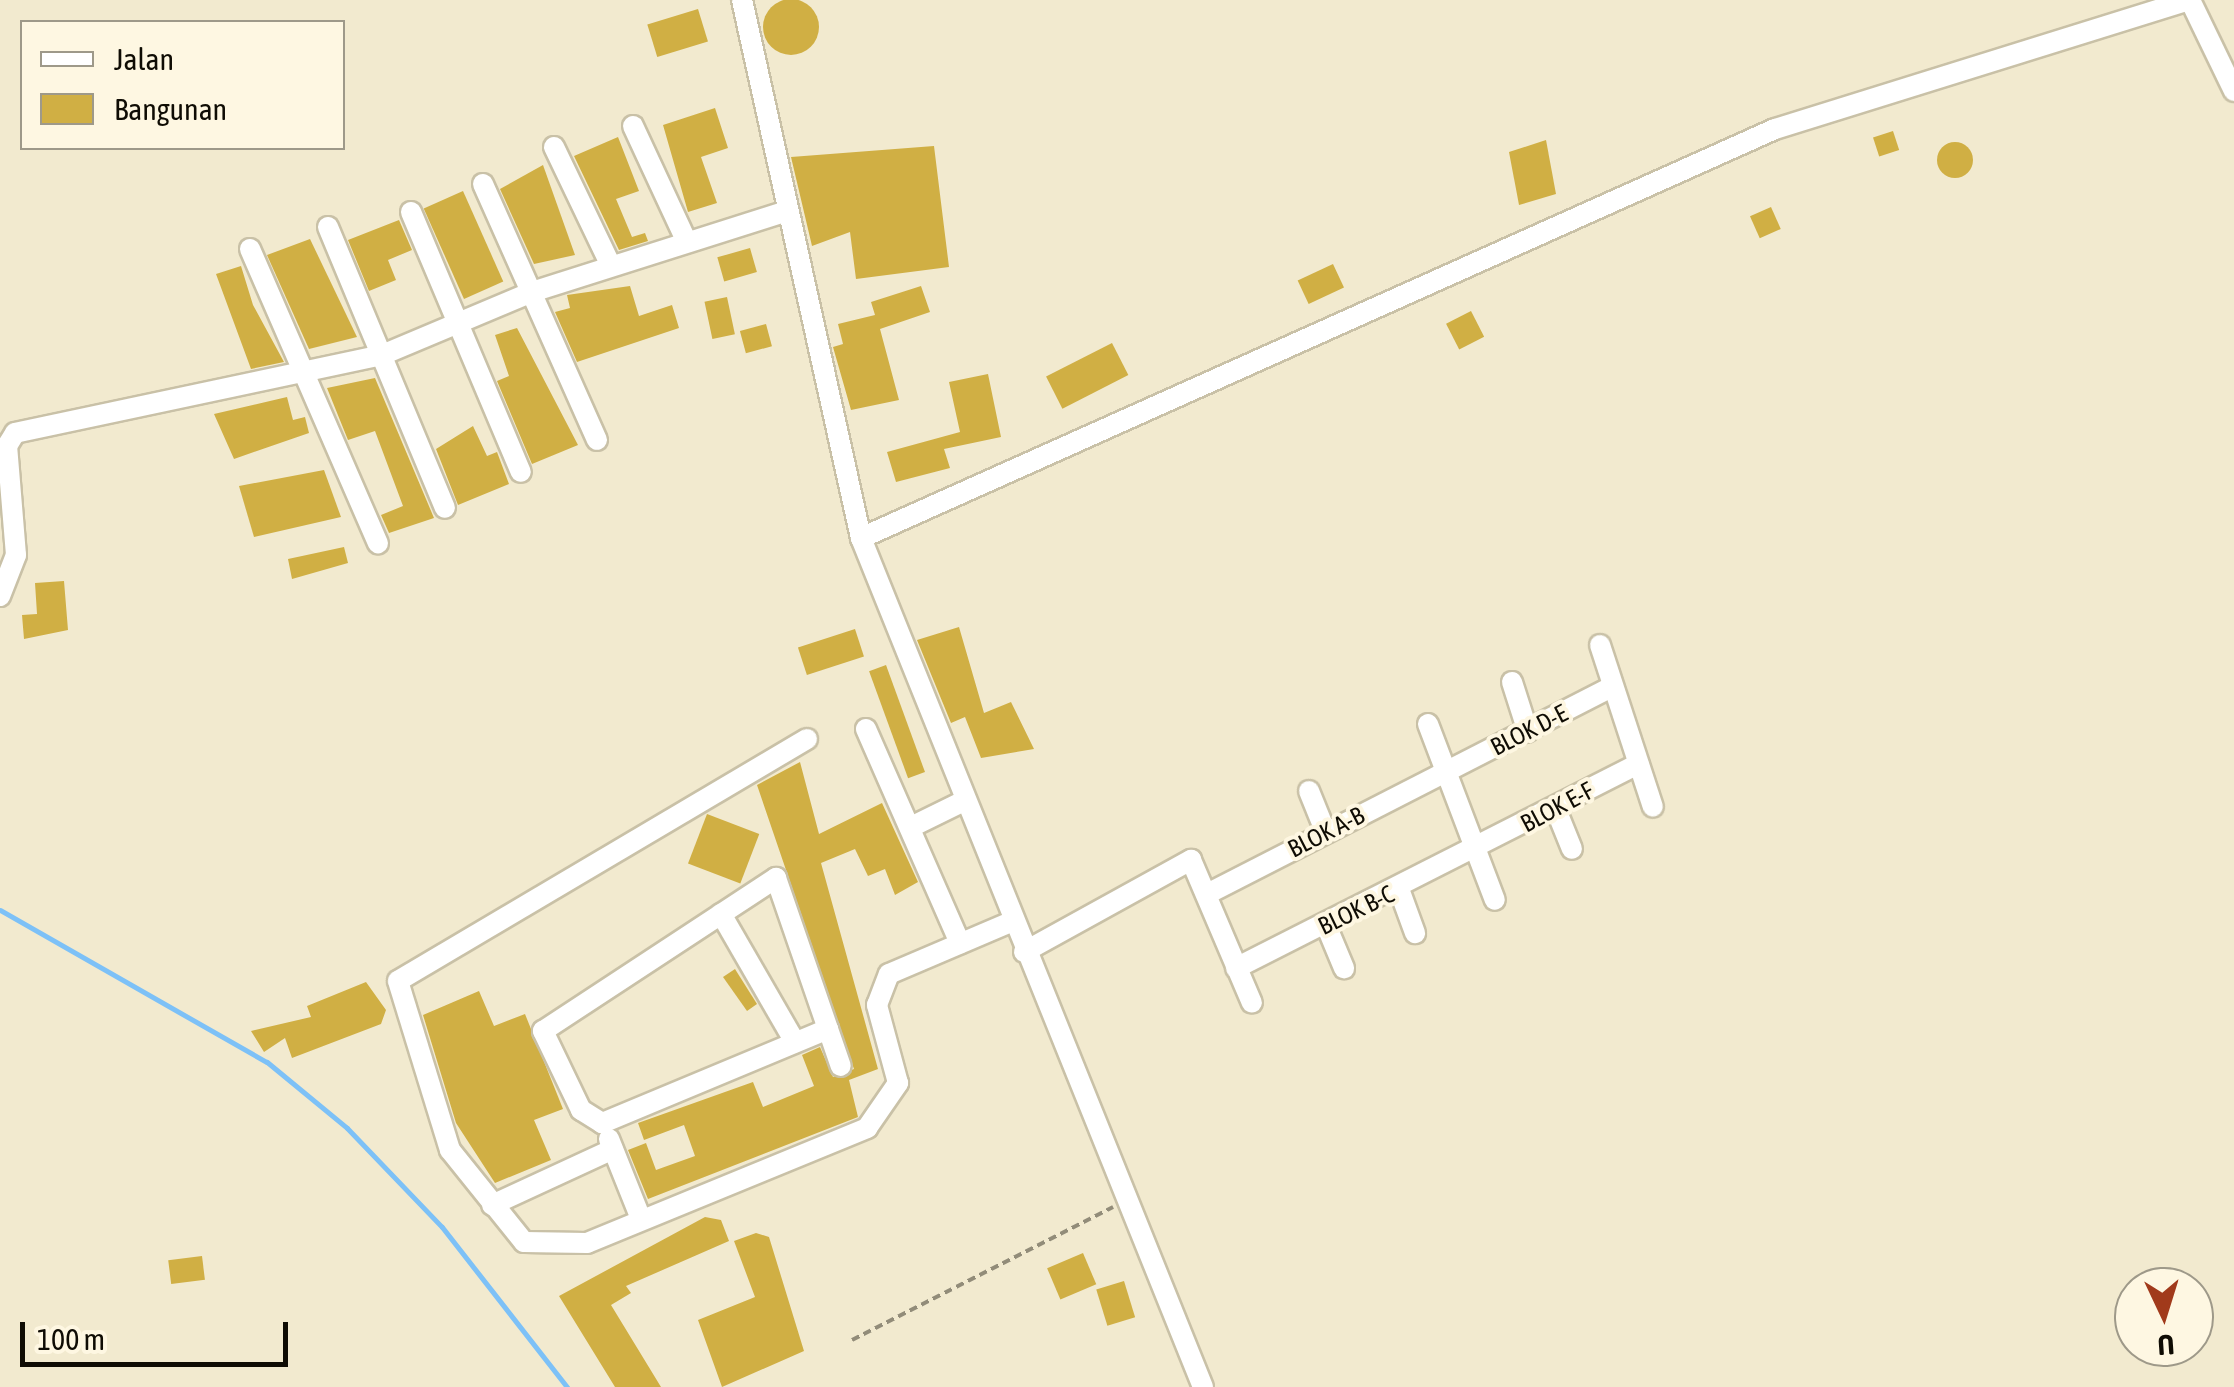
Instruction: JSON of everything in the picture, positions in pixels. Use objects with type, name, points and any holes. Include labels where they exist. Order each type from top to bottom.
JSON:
[{"type":"street","points":[[742,0],[784,212],[861,538],[962,802],[1204,1387]]},
{"type":"street","points":[[861,538],[1775,129],[2189,0],[2234,90]]},
{"type":"street","points":[[632,126],[686,240]]},
{"type":"street","points":[[554,147],[611,266]]},
{"type":"street","points":[[483,184],[597,440]]},
{"type":"street","points":[[411,212],[457,328],[522,472]]},
{"type":"street","points":[[0,596],[16,555],[8,438],[382,355],[457,328],[532,292],[784,212]]},
{"type":"street","points":[[328,227],[445,508]]},
{"type":"street","points":[[250,249],[378,544]]},
{"type":"street","points":[[1600,645],[1653,807]]},
{"type":"street","points":[[1512,682],[1528,732]]},
{"type":"street","name":"BLOK D-E","points":[[1446,770],[1611,687]]},
{"type":"street","points":[[1428,724],[1495,900]]},
{"type":"street","points":[[866,729],[913,826],[960,942]]},
{"type":"street","points":[[806,740],[398,981],[450,1150],[524,1242],[556,1248],[641,1219],[867,1128],[898,1082],[877,1005],[881,985],[960,942],[1011,922]]},
{"type":"street","name":"BLOK E-F","points":[[1476,851],[1638,764]]},
{"type":"street","name":"BLOK A-B","points":[[1206,894],[1446,770]]},
{"type":"street","points":[[1309,791],[1326,832]]},
{"type":"street","points":[[913,826],[962,802]]},
{"type":"street","points":[[1555,807],[1572,849]]},
{"type":"street","name":"BLOK B-C","points":[[1236,968],[1476,851]]},
{"type":"street","points":[[1024,952],[1191,860],[1252,1003]]},
{"type":"street","points":[[641,1219],[602,1123],[581,1110],[543,1031],[776,878],[841,1066]]},
{"type":"street","points":[[1400,889],[1415,933]]},
{"type":"street","points":[[721,914],[795,1042]]},
{"type":"street","points":[[1326,925],[1344,968]]},
{"type":"street","points":[[602,1123],[828,1029]]},
{"type":"street","points":[[492,1205],[613,1149]]},
{"type":"path","points":[[852,1340],[1126,1201]]},
{"type":"building","points":[[791,-1],[811,7],[819,27],[811,47],[791,55],[771,47],[763,27],[771,7]]},
{"type":"building","points":[[698,9],[708,42],[657,57],[647,24]]},
{"type":"building","points":[[715,108],[728,148],[701,157],[717,203],[688,212],[663,125]]},
{"type":"building","points":[[1893,131],[1899,150],[1879,157],[1873,137]]},
{"type":"building","points":[[618,137],[639,191],[616,199],[632,237],[645,233],[648,241],[619,250],[574,156]]},
{"type":"building","points":[[1546,140],[1556,194],[1519,205],[1509,152]]},
{"type":"building","points":[[1955,142],[1968,147],[1973,160],[1968,173],[1955,178],[1942,173],[1937,160],[1942,147]]},
{"type":"building","points":[[934,146],[949,267],[856,279],[850,232],[812,246],[791,157]]},
{"type":"building","points":[[543,165],[575,255],[534,264],[500,189]]},
{"type":"building","points":[[463,191],[503,281],[464,299],[424,208]]},
{"type":"building","points":[[1771,207],[1781,229],[1760,238],[1750,216]]},
{"type":"building","points":[[399,220],[412,250],[388,260],[396,280],[369,291],[348,240]]},
{"type":"building","points":[[310,239],[357,337],[309,349],[267,255]]},
{"type":"building","points":[[750,248],[757,272],[724,281],[717,257]]},
{"type":"building","points":[[1333,264],[1344,288],[1309,304],[1298,280]]},
{"type":"building","points":[[241,266],[253,305],[284,362],[251,369],[216,274]]},
{"type":"building","points":[[630,286],[639,316],[672,305],[679,328],[577,362],[555,312],[570,308],[567,295]]},
{"type":"building","points":[[921,286],[930,312],[880,329],[899,400],[851,410],[833,347],[843,344],[838,324],[875,315],[871,302]]},
{"type":"building","points":[[727,297],[735,334],[712,339],[705,302]]},
{"type":"building","points":[[1471,311],[1484,337],[1459,350],[1446,324]]},
{"type":"building","points":[[766,324],[772,346],[746,353],[740,331]]},
{"type":"building","points":[[517,328],[578,445],[532,464],[497,381],[509,376],[495,335]]},
{"type":"building","points":[[1112,343],[1128,375],[1062,409],[1046,377]]},
{"type":"building","points":[[988,374],[1001,437],[944,449],[950,468],[896,482],[887,452],[960,432],[949,382]]},
{"type":"building","points":[[375,378],[434,518],[389,533],[381,515],[403,506],[375,431],[348,440],[327,388]]},
{"type":"building","points":[[287,397],[293,420],[305,417],[309,433],[234,459],[214,414]]},
{"type":"building","points":[[473,426],[487,456],[497,452],[509,484],[458,505],[436,449]]},
{"type":"building","points":[[324,470],[341,517],[254,537],[239,486]]},
{"type":"building","points":[[344,547],[348,563],[292,579],[288,559]]},
{"type":"building","points":[[64,581],[68,630],[24,639],[22,615],[37,614],[35,583]]},
{"type":"building","points":[[959,627],[984,713],[1011,702],[1034,749],[981,758],[965,717],[951,723],[917,640]]},
{"type":"building","points":[[855,629],[864,657],[807,675],[798,648]]},
{"type":"building","points":[[886,665],[925,772],[908,778],[869,671]]},
{"type":"building","points":[[800,762],[819,834],[882,803],[918,882],[895,895],[885,869],[868,876],[855,849],[821,863],[878,1069],[849,1080],[858,1117],[648,1199],[628,1150],[646,1143],[656,1170],[695,1156],[684,1125],[644,1140],[638,1123],[753,1082],[763,1107],[814,1086],[802,1055],[820,1047],[833,1077],[854,1069],[757,785]]},
{"type":"building","points":[[707,814],[759,834],[740,884],[688,863]]},
{"type":"building","points":[[735,969],[757,1004],[747,1011],[723,977]]},
{"type":"building","points":[[366,982],[386,1010],[381,1024],[292,1058],[285,1038],[264,1052],[251,1031],[311,1017],[307,1006]]},
{"type":"building","points":[[479,991],[494,1026],[525,1014],[563,1109],[534,1120],[551,1160],[495,1183],[456,1123],[423,1015]]},
{"type":"building","points":[[705,1217],[721,1220],[729,1241],[626,1286],[631,1293],[611,1305],[661,1387],[615,1387],[559,1296]]},
{"type":"building","points":[[756,1233],[769,1237],[804,1351],[722,1387],[698,1320],[755,1297],[734,1241]]},
{"type":"building","points":[[1083,1253],[1096,1284],[1060,1300],[1047,1268]]},
{"type":"building","points":[[202,1256],[205,1280],[171,1284],[168,1260]]},
{"type":"building","points":[[1124,1281],[1135,1317],[1107,1326],[1096,1289]]},
{"type":"waterway","points":[[0,910],[267,1062],[347,1128],[442,1227],[567,1387]]}]
